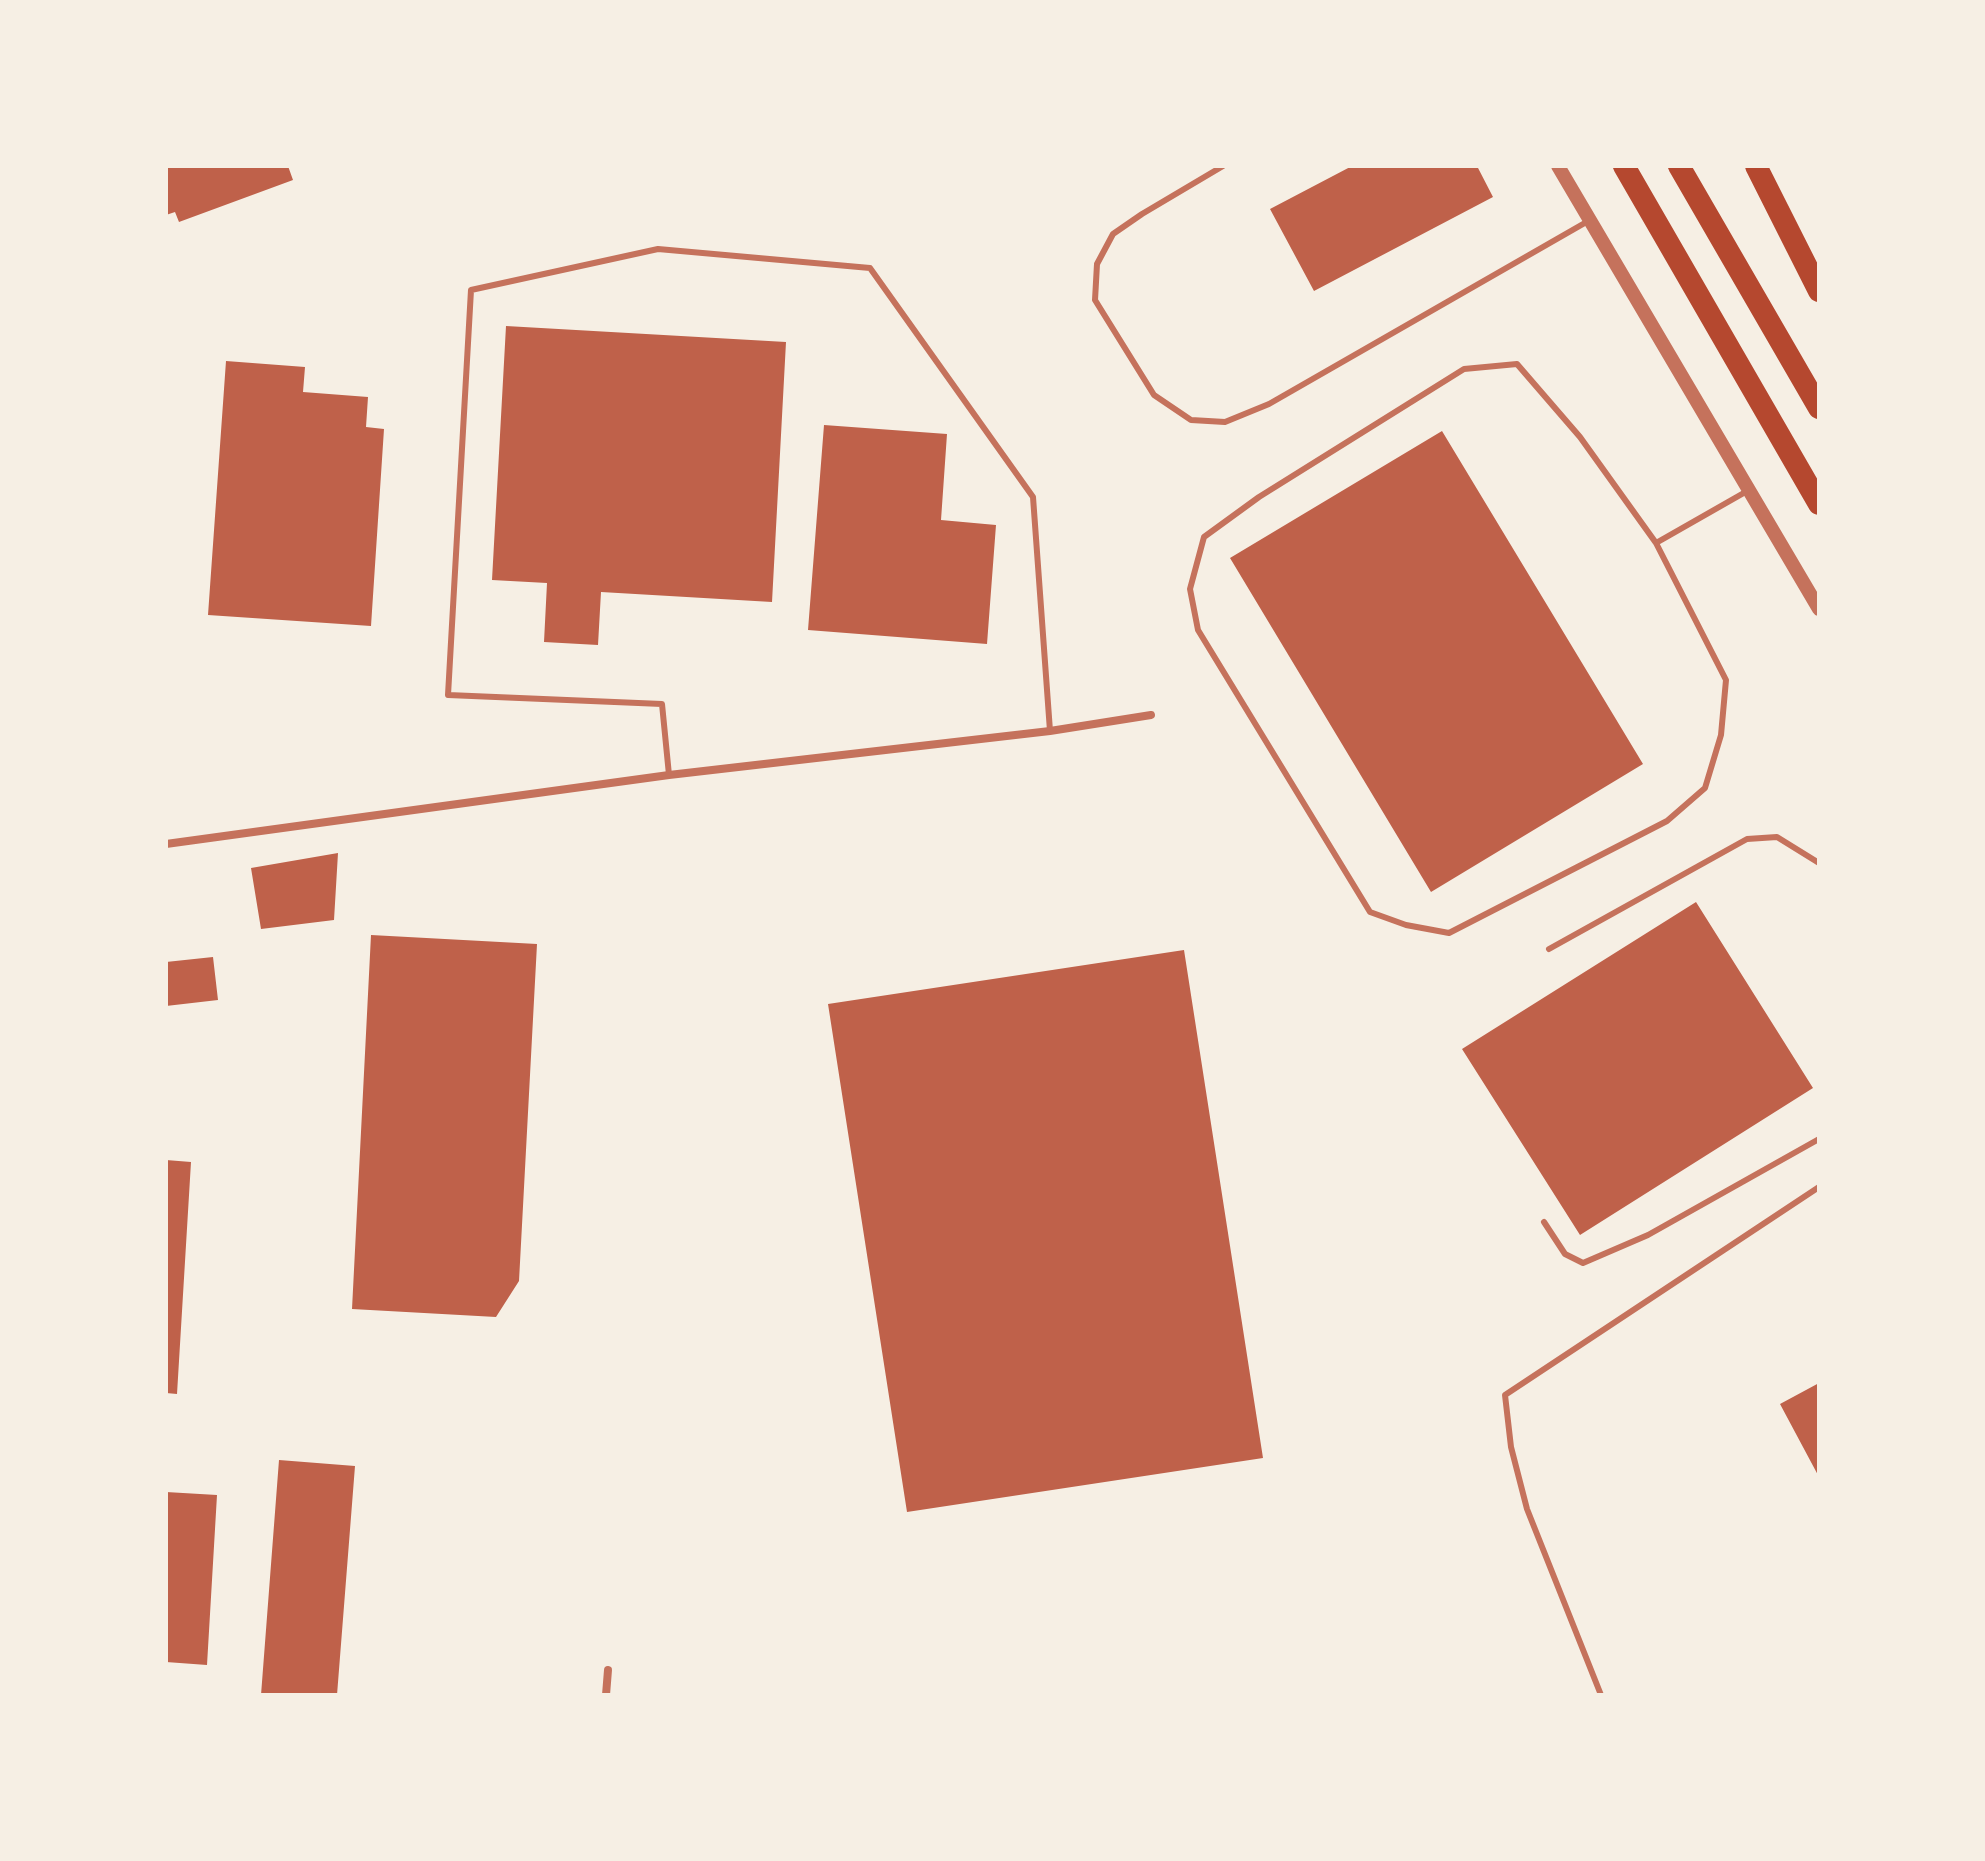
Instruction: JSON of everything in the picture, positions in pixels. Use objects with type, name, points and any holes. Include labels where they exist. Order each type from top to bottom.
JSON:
[{"type":"highway","points":[[1624,166],[1819,504]]},
{"type":"highway","points":[[1679,166],[1819,408]]},
{"type":"highway","points":[[1756,166],[1819,291]]},
{"type":"street","points":[[1558,166],[1819,609]]},
{"type":"street","points":[[166,844],[669,775],[1050,731],[1151,715]]},
{"type":"street","points":[[606,1695],[608,1670]]},
{"type":"lane","points":[[1223,166],[1113,234],[1097,264],[1095,300],[1154,395],[1191,420],[1225,422],[1269,404],[1590,220]]},
{"type":"lane","points":[[669,775],[662,704],[448,695],[471,290],[658,249],[870,268],[1033,497],[1050,731]]},
{"type":"lane","points":[[1517,364],[1580,437],[1656,543],[1726,680],[1721,735],[1705,788],[1667,821],[1449,933],[1406,925],[1370,912],[1198,630],[1190,589],[1204,537],[1259,497],[1464,369],[1517,364]]},
{"type":"lane","points":[[1656,543],[1749,490]]},
{"type":"lane","points":[[1549,949],[1747,839],[1777,837],[1819,863]]},
{"type":"lane","points":[[1544,1222],[1565,1254],[1583,1263],[1648,1235],[1819,1139]]},
{"type":"lane","points":[[1601,1695],[1527,1509],[1511,1447],[1505,1395],[1819,1187]]},
{"type":"building","points":[[166,166],[288,166],[293,180],[179,222],[175,212],[166,215]]},
{"type":"building","points":[[1352,166],[1477,166],[1493,197],[1314,291],[1270,209]]},
{"type":"building","points":[[506,326],[786,342],[772,602],[601,592],[598,645],[544,642],[547,583],[492,580]]},
{"type":"building","points":[[226,361],[305,367],[303,392],[368,397],[366,427],[384,429],[371,626],[208,615]]},
{"type":"building","points":[[824,425],[947,434],[941,520],[996,525],[987,644],[808,630]]},
{"type":"building","points":[[1442,431],[1643,764],[1431,892],[1230,558]]},
{"type":"building","points":[[338,853],[334,920],[261,929],[251,868]]},
{"type":"building","points":[[1696,902],[1813,1088],[1580,1235],[1462,1049]]},
{"type":"building","points":[[371,935],[537,944],[519,1281],[496,1317],[352,1309]]},
{"type":"building","points":[[1184,950],[1263,1458],[907,1512],[828,1004]]},
{"type":"building","points":[[213,957],[218,1000],[166,1006],[166,962]]},
{"type":"building","points":[[166,1160],[191,1162],[177,1394],[166,1393]]},
{"type":"building","points":[[1819,1383],[1819,1477],[1780,1404]]},
{"type":"building","points":[[279,1460],[355,1466],[337,1695],[261,1695]]},
{"type":"building","points":[[166,1492],[217,1495],[207,1665],[166,1662]]}]
